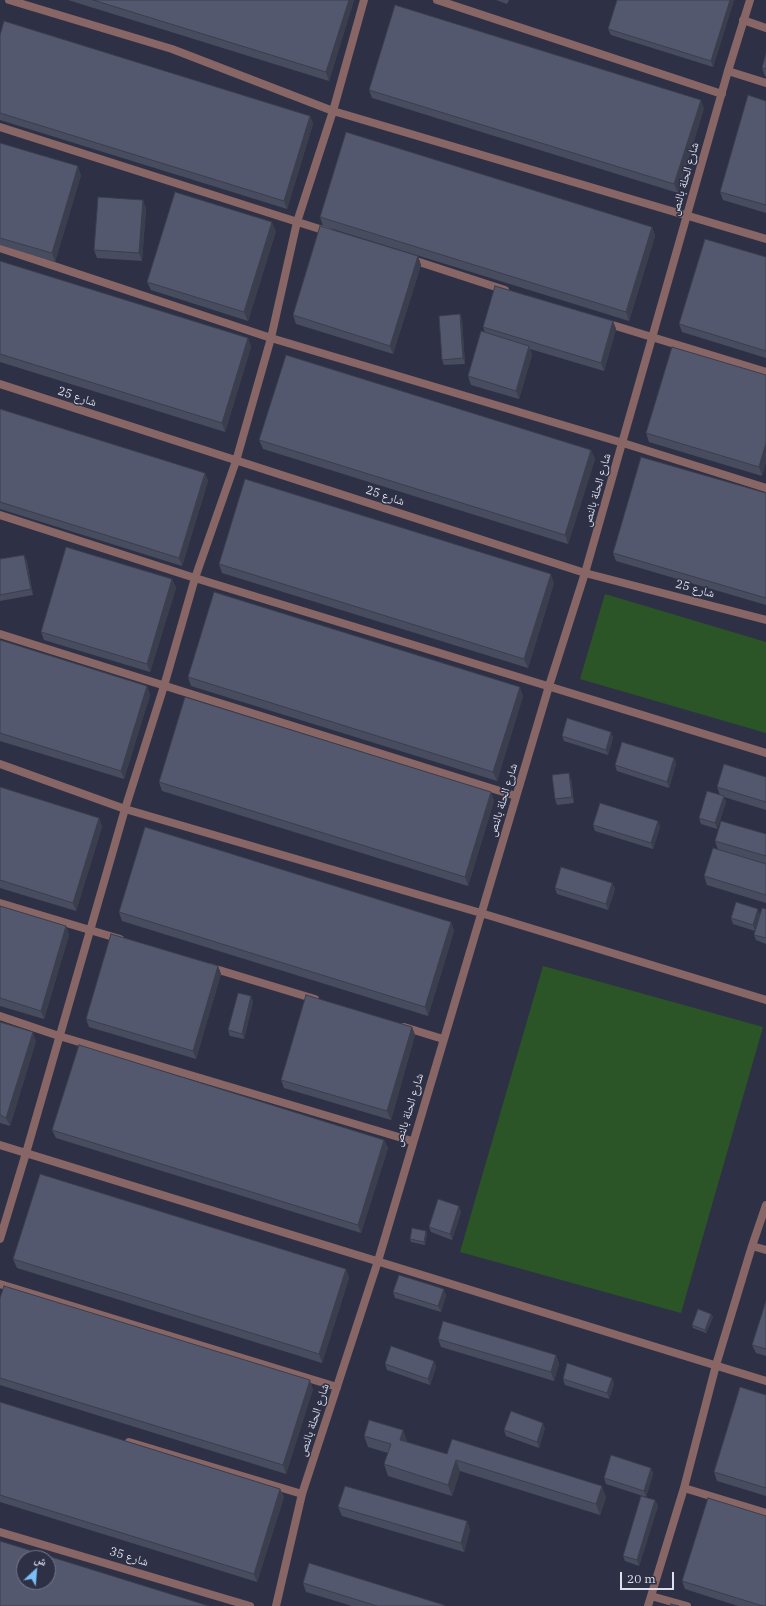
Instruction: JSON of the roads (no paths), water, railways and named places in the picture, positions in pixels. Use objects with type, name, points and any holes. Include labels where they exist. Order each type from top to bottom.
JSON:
[{"type":"street","points":[[9,0],[172,49],[332,111],[766,239]]},
{"type":"street","points":[[0,1238],[125,809],[164,686],[195,578],[236,461],[271,338],[297,222],[332,111],[364,0]]},
{"type":"street","points":[[437,0],[722,94]]},
{"type":"street","name":"شارع الحلة بالنص","points":[[276,1606],[302,1494],[378,1261],[412,1141],[549,686],[585,572],[728,71],[750,0]]},
{"type":"street","points":[[743,20],[766,28]]},
{"type":"street","points":[[728,71],[766,83]]},
{"type":"street","points":[[0,126],[335,234]]},
{"type":"street","points":[[0,248],[271,338],[623,443],[766,488]]},
{"type":"street","points":[[403,257],[516,294]]},
{"type":"street","points":[[599,321],[766,372]]},
{"type":"street","name":"شارع 25","points":[[0,384],[585,572],[766,620]]},
{"type":"street","points":[[0,515],[195,578],[766,753]]},
{"type":"street","points":[[0,634],[516,796]]},
{"type":"street","points":[[0,764],[125,809],[481,913],[766,1000]]},
{"type":"street","points":[[0,903],[128,941]]},
{"type":"street","points":[[203,964],[323,1002]]},
{"type":"street","points":[[0,1016],[59,1036],[412,1141]]},
{"type":"street","points":[[398,1025],[443,1039]]},
{"type":"street","points":[[0,1145],[766,1381]]},
{"type":"street","points":[[648,1606],[684,1488],[716,1365],[766,1205]]},
{"type":"street","points":[[752,1246],[766,1250]]},
{"type":"street","points":[[0,1284],[337,1387]]},
{"type":"street","points":[[121,1439],[302,1494]]},
{"type":"street","points":[[684,1488],[766,1513]]},
{"type":"street","name":"شارع 35","points":[[0,1532],[250,1606]]},
{"type":"street","points":[[651,1596],[687,1606]]}]
